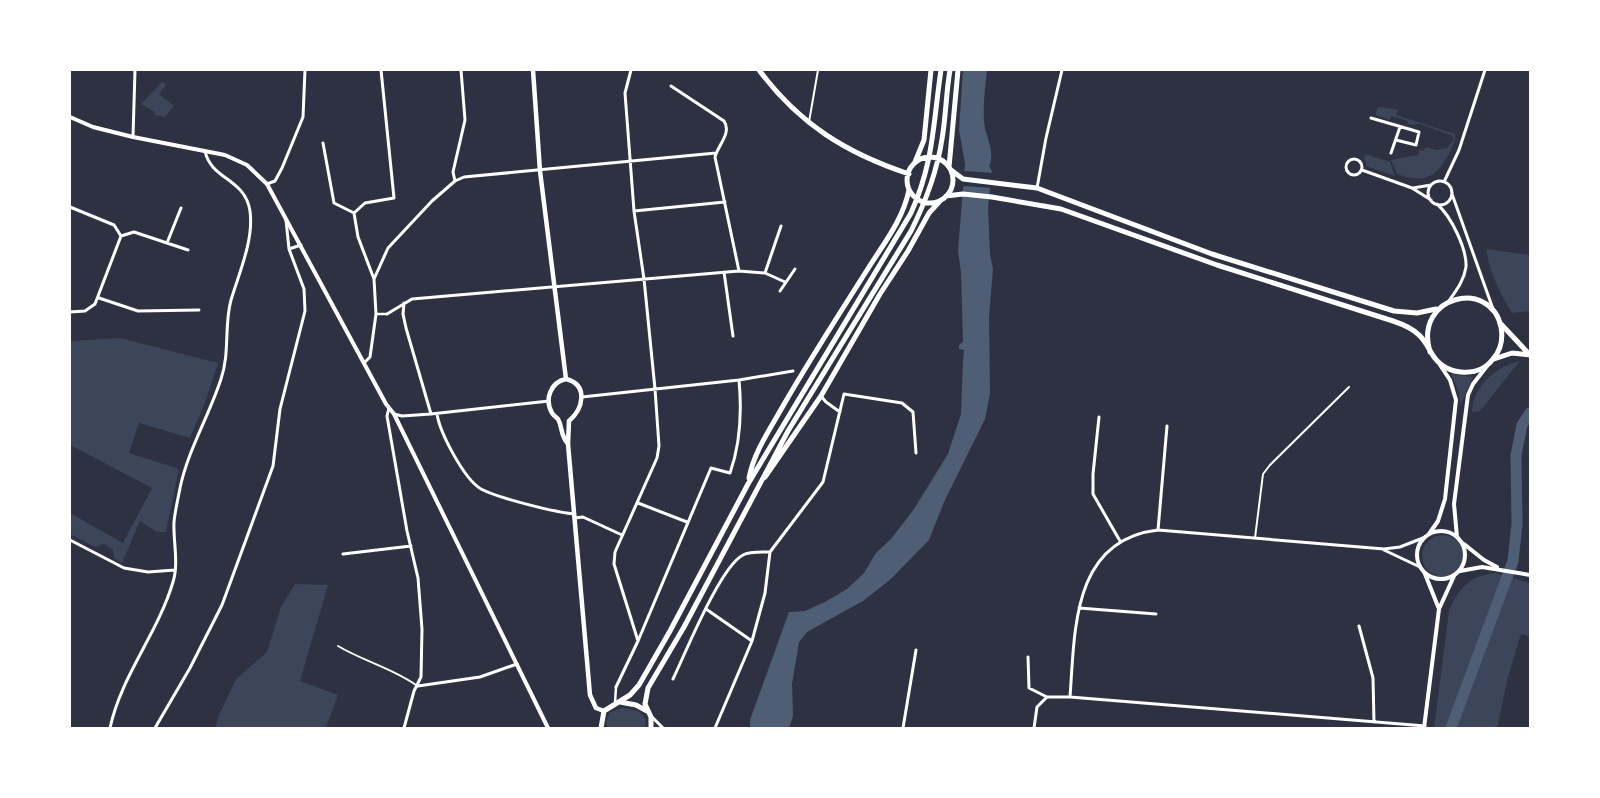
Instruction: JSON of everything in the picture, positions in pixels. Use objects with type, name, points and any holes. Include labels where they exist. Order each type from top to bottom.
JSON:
[{"type":"main road","points":[[533,70],[540,171],[566,379]]},
{"type":"main road","points":[[759,70],[780,96],[809,122],[859,156],[909,174]]},
{"type":"main road","points":[[748,484],[757,453],[772,425],[802,373],[886,242],[904,210],[911,192],[909,174],[922,150],[924,140],[931,70]]},
{"type":"main road","points":[[601,728],[604,711],[639,685],[670,631],[748,484],[911,213],[924,181],[932,150],[941,70]]},
{"type":"main road","points":[[652,728],[646,704],[648,688],[682,630],[793,422],[911,231],[926,201],[933,184],[942,139],[950,70]]},
{"type":"main road","points":[[755,491],[821,396],[880,294],[908,251],[929,212],[946,196],[953,181],[950,169],[958,70]]},
{"type":"main road","points":[[912,167],[925,157],[936,157],[943,160],[950,169],[963,179],[1037,188],[1212,254],[1370,304],[1407,313],[1432,311],[1460,298],[1473,299],[1485,304],[1494,312],[1500,322],[1530,355]]},
{"type":"main road","points":[[911,192],[923,202],[932,203],[940,201]]},
{"type":"main road","points":[[946,196],[963,194],[992,197],[1061,209],[1217,265],[1393,321],[1419,334],[1439,363],[1458,372],[1469,373],[1494,359],[1512,352],[1530,355]]},
{"type":"main road","points":[[1430,352],[1427,331],[1430,321],[1439,308]]},
{"type":"main road","points":[[1494,359],[1500,348],[1502,335],[1500,322]]},
{"type":"main road","points":[[558,420],[569,421],[576,415],[581,405],[582,396],[576,384],[566,379]]},
{"type":"main road","points":[[566,379],[554,385],[549,401],[553,414],[558,420],[562,436],[568,444]]},
{"type":"main road","points":[[569,421],[568,444],[590,695],[596,708],[604,711]]},
{"type":"main road","points":[[617,703],[642,707],[650,715]]},
{"type":"street","points":[[133,137],[135,70]]},
{"type":"street","points":[[267,184],[275,181],[282,168],[303,117],[305,70]]},
{"type":"street","points":[[354,213],[366,203],[394,198],[381,70]]},
{"type":"street","points":[[455,181],[452,172],[465,120],[461,70]]},
{"type":"street","points":[[631,70],[625,93],[629,162],[656,389],[659,446],[657,458],[615,552],[614,564],[638,641]]},
{"type":"street","points":[[1037,188],[1046,138],[1062,70]]},
{"type":"street","points":[[1444,182],[1459,150],[1485,70]]},
{"type":"street","points":[[671,86],[724,121],[727,126],[727,133],[716,153],[739,271]]},
{"type":"street","points":[[70,116],[93,127],[133,137],[204,150],[238,160],[267,184],[388,408],[394,414],[400,430],[548,728]]},
{"type":"street","points":[[1371,118],[1419,132],[1416,146],[1396,140]]},
{"type":"street","points":[[1391,153],[1400,127]]},
{"type":"street","points":[[323,144],[334,204],[354,213]]},
{"type":"street","points":[[110,728],[125,686],[173,582],[175,570],[174,520],[180,487],[189,456],[222,378],[225,364],[228,310],[248,242],[250,214],[247,200],[239,188],[209,166],[204,150]]},
{"type":"street","points":[[374,279],[388,248],[432,201],[455,181],[464,177],[716,153]]},
{"type":"street","points":[[1352,160],[1357,160],[1362,165],[1362,170],[1358,174],[1350,175],[1346,166],[1352,160]]},
{"type":"street","points":[[1362,170],[1412,188],[1437,204],[1451,220],[1466,266],[1460,286],[1448,302]]},
{"type":"street","points":[[1412,188],[1432,185],[1438,181],[1444,182],[1450,187],[1494,312]]},
{"type":"street","points":[[1431,200],[1429,190],[1432,185]]},
{"type":"street","points":[[1437,204],[1445,204],[1452,194]]},
{"type":"street","points":[[634,212],[725,202]]},
{"type":"street","points":[[70,207],[114,225],[121,236]]},
{"type":"street","points":[[167,243],[181,208]]},
{"type":"street","points":[[354,213],[358,237],[374,279],[376,314],[371,337],[370,357],[364,364]]},
{"type":"street","points":[[155,728],[190,668],[218,612],[273,466],[280,409],[305,311],[304,289],[289,249],[285,217]]},
{"type":"street","points":[[765,273],[781,226]]},
{"type":"street","points":[[121,236],[134,232],[188,250]]},
{"type":"street","points":[[70,312],[85,311],[95,304],[99,298],[121,236]]},
{"type":"street","points":[[289,249],[301,245]]},
{"type":"street","points":[[780,291],[795,269]]},
{"type":"street","points":[[376,314],[387,314],[404,302],[412,299],[555,285],[739,271],[765,273],[785,282]]},
{"type":"street","points":[[724,272],[733,336]]},
{"type":"street","points":[[99,298],[138,311],[199,310]]},
{"type":"street","points":[[404,302],[403,314],[406,328],[431,414]]},
{"type":"street","points":[[1429,534],[1438,521],[1445,499],[1456,400],[1450,380],[1439,363]]},
{"type":"street","points":[[1457,537],[1454,504],[1468,395],[1473,384],[1488,364]]},
{"type":"street","points":[[582,396],[738,380],[793,371]]},
{"type":"street","points":[[617,703],[616,687],[638,641],[711,468],[730,473],[736,455],[742,408],[738,380]]},
{"type":"street","points":[[715,728],[752,640],[765,593],[770,552],[823,482],[844,394],[902,403],[913,412],[916,453]]},
{"type":"street","points":[[821,396],[840,412]]},
{"type":"street","points":[[394,414],[402,416],[437,414],[549,401]]},
{"type":"street","points":[[388,408],[387,416],[418,578],[422,628],[421,677],[414,691],[404,728]]},
{"type":"street","points":[[437,414],[444,435],[468,477],[476,485],[492,493],[583,517],[622,535]]},
{"type":"street","points":[[1099,417],[1092,474],[1093,494],[1120,541]]},
{"type":"street","points":[[1158,530],[1167,426]]},
{"type":"street","points":[[638,503],[687,522]]},
{"type":"street","points":[[1070,697],[1074,635],[1085,585],[1098,560],[1120,541],[1139,532],[1158,530],[1384,550],[1400,547],[1429,534],[1441,531],[1457,537],[1484,560],[1500,568],[1530,575]]},
{"type":"street","points":[[1420,568],[1417,552],[1423,538]]},
{"type":"street","points":[[70,540],[124,568],[148,572],[175,570]]},
{"type":"street","points":[[1028,657],[1029,688],[1047,697],[1070,697],[1425,727],[1439,609],[1454,576],[1460,571],[1465,560],[1462,543]]},
{"type":"street","points":[[343,554],[411,546]]},
{"type":"street","points":[[1384,550],[1420,568],[1424,573],[1439,609]]},
{"type":"street","points":[[673,679],[706,608],[732,563],[744,554],[770,552]]},
{"type":"street","points":[[1460,571],[1476,567],[1500,568]]},
{"type":"street","points":[[1424,573],[1436,579],[1454,576]]},
{"type":"street","points":[[706,608],[752,640]]},
{"type":"street","points":[[1080,608],[1156,614]]},
{"type":"street","points":[[1359,626],[1373,678],[1374,722]]},
{"type":"street","points":[[903,728],[916,650]]},
{"type":"street","points":[[418,686],[480,677],[516,664]]},
{"type":"street","points":[[1034,728],[1037,707],[1047,697]]},
{"type":"street","points":[[650,715],[663,728]]},
{"type":"lane","points":[[809,122],[818,70]]},
{"type":"lane","points":[[1255,538],[1263,474],[1349,387]]},
{"type":"lane","points":[[338,646],[355,656],[399,672],[418,686]]},
{"type":"shaded area","points":[[963,70],[987,70],[984,114],[991,155],[989,166],[992,171],[988,207],[990,254],[993,269],[989,317],[990,393],[985,419],[944,502],[929,540],[891,579],[863,601],[807,632],[799,642],[792,684],[793,716],[789,728],[750,728],[750,720],[789,612],[805,611],[825,602],[847,589],[864,573],[876,553],[891,539],[914,509],[948,454],[961,414],[964,350],[959,349],[959,345],[963,342],[961,272],[958,251],[965,164],[959,130]]},
{"type":"shaded area","points":[[162,82],[166,85],[159,94],[174,106],[165,117],[154,115],[155,112],[141,104]]},
{"type":"shaded area","points":[[1377,108],[1398,110],[1396,115],[1455,134],[1450,152],[1440,168],[1429,177],[1422,178],[1397,174],[1391,160],[1418,155],[1419,150],[1424,151],[1425,147],[1437,150],[1447,148],[1453,141],[1453,136],[1420,124],[1407,125],[1408,121],[1391,116],[1390,120],[1376,115]]},
{"type":"shaded area","points":[[1364,154],[1390,162],[1395,176],[1366,166]]},
{"type":"shaded area","points":[[1486,249],[1530,255],[1530,311],[1512,313],[1496,282]]},
{"type":"shaded area","points":[[120,338],[218,363],[206,400],[190,438],[139,423],[129,453],[179,469],[166,532],[157,532],[140,521],[122,563],[114,558],[113,550],[104,544],[95,547],[70,534],[70,513],[123,543],[152,488],[70,445],[70,341]]},
{"type":"shaded area","points":[[1520,361],[1480,411],[1472,412],[1476,394],[1487,379],[1503,367]]},
{"type":"shaded area","points":[[1451,374],[1473,377],[1460,406],[1459,393]]},
{"type":"shaded area","points":[[1447,535],[1455,538],[1461,544],[1464,556],[1461,568],[1455,574],[1439,577],[1431,574],[1425,568],[1422,552],[1425,544],[1431,538]]},
{"type":"shaded area","points":[[1496,573],[1530,583],[1530,637],[1521,634],[1508,677],[1497,728],[1434,728],[1449,611],[1461,589],[1466,584],[1487,574]]},
{"type":"shaded area","points":[[295,584],[328,585],[300,681],[338,695],[326,728],[215,728],[236,679],[267,652],[281,607]]},
{"type":"shaded area","points":[[622,708],[636,711],[643,715],[646,723],[645,728],[608,728],[606,723],[610,712]]},
{"type":"pier","points":[[964,171],[994,173],[992,188],[963,186]]},
{"type":"waterway","points":[[1451,728],[1513,561],[1517,524],[1516,455],[1522,425],[1530,413]]}]
